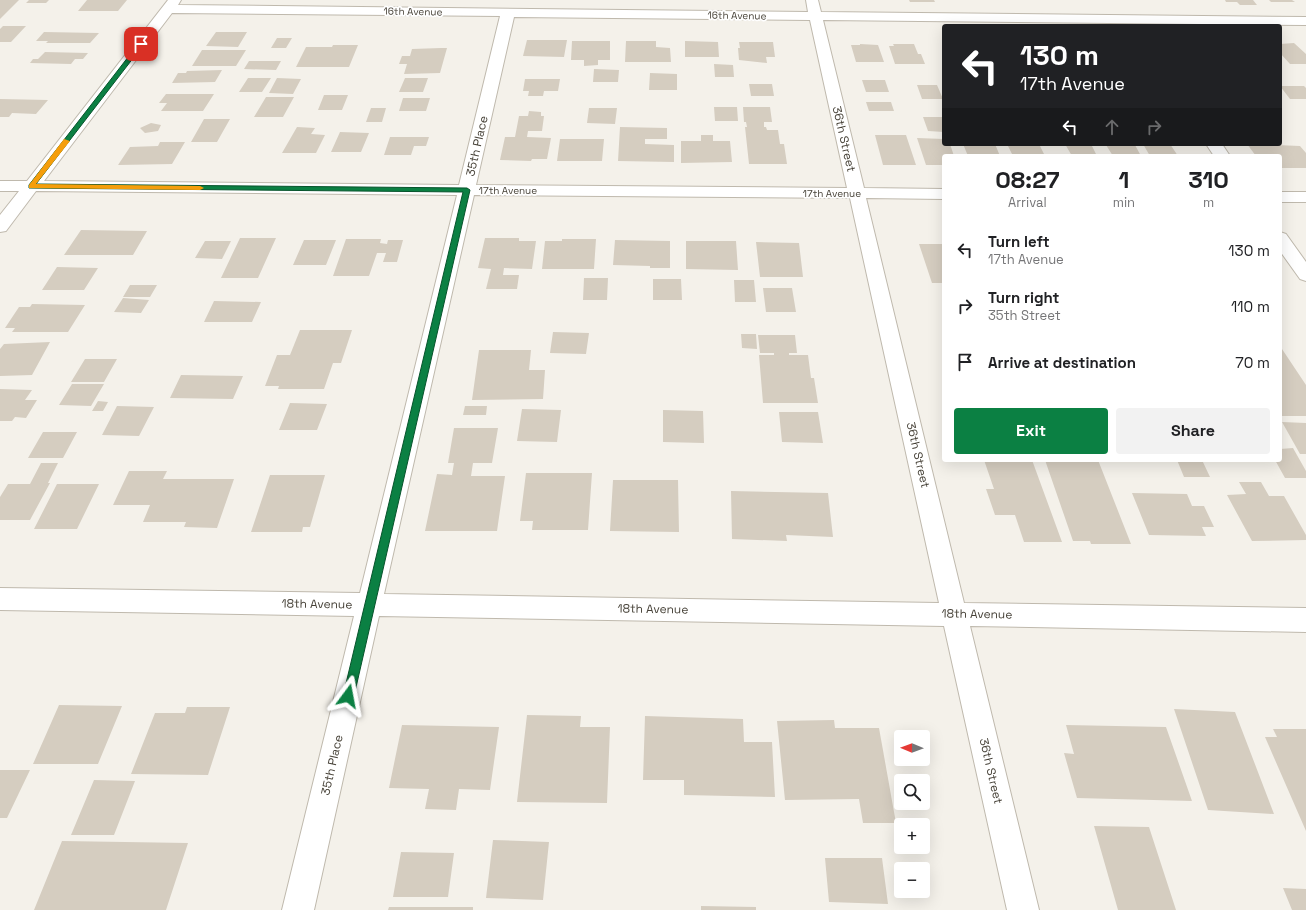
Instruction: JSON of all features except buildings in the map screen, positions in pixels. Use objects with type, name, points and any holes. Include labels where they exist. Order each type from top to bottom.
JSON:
[{"type":"street","name":"16th Avenue","points":[[171,4],[508,12],[813,8],[1128,22],[1306,21]]},
{"type":"street","points":[[0,227],[171,4]]},
{"type":"street","points":[[1117,6],[1128,22]]},
{"type":"street","name":"36th Street","points":[[813,8],[1023,910]]},
{"type":"street","name":"35th Place","points":[[298,910],[508,12]]},
{"type":"street","name":"17th Avenue","points":[[0,186],[942,194]]},
{"type":"street","points":[[1282,197],[1306,197]]},
{"type":"street","points":[[1282,241],[1306,275]]},
{"type":"street","name":"18th Avenue","points":[[0,599],[1306,620]]},
{"type":"slow traffic","points":[[66,141],[31,186],[200,188]]},
{"type":"route","points":[[141,44],[31,186],[467,190],[348,696]]}]
